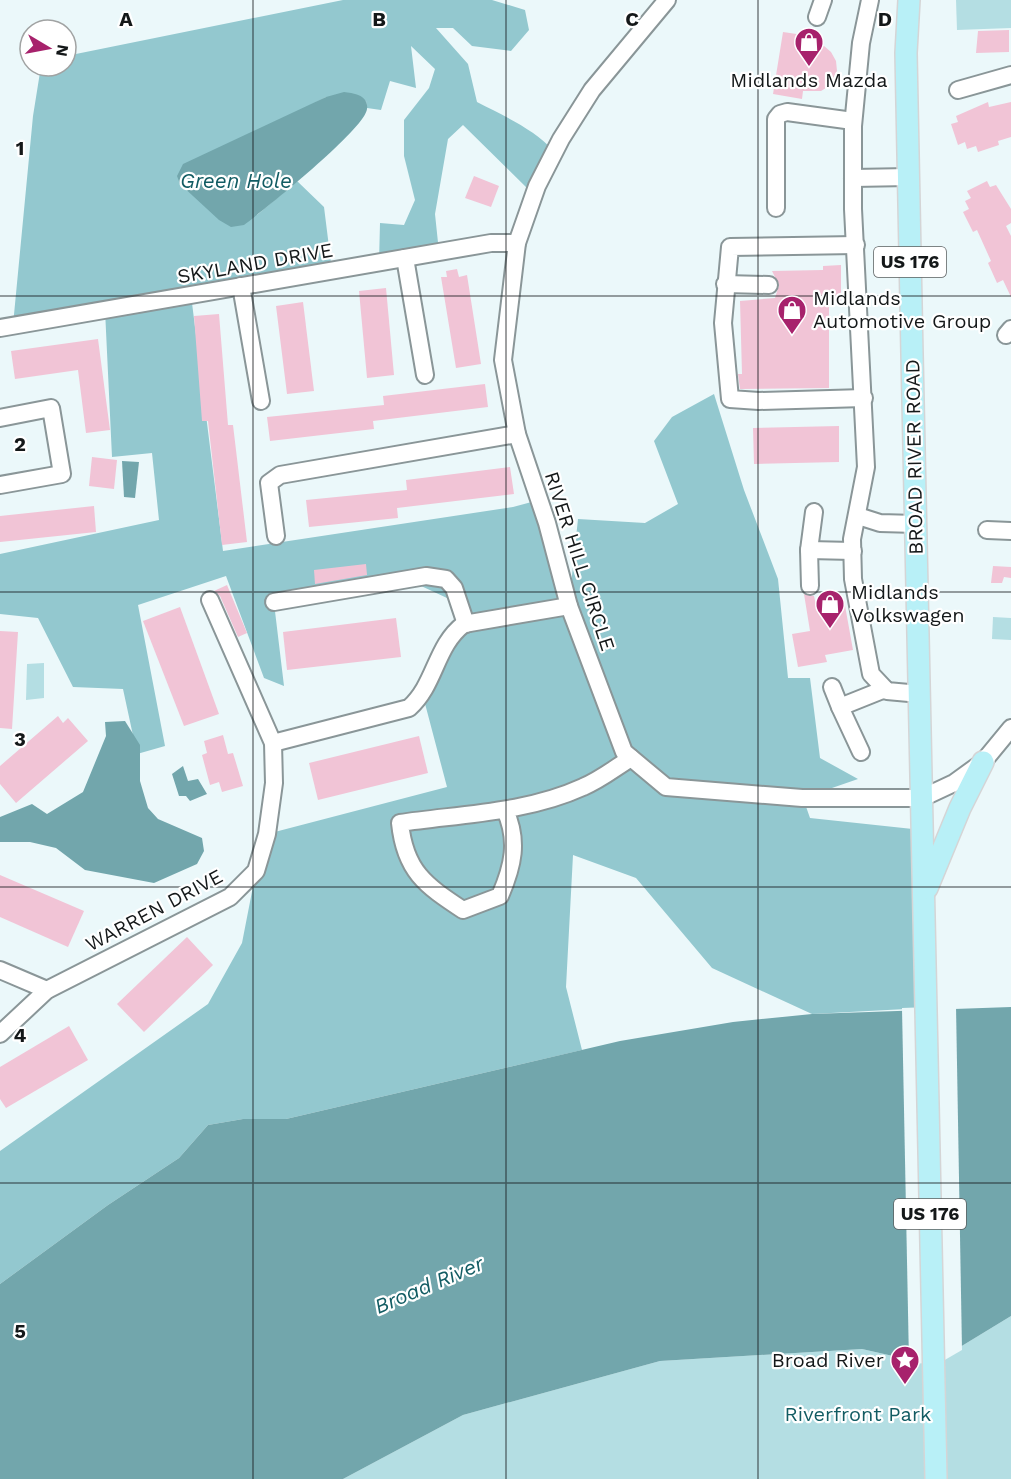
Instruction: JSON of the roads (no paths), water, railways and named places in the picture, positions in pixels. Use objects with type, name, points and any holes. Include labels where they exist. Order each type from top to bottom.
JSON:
[{"type":"main road","name":"BROAD RIVER ROAD","points":[[909,0],[906,52],[936,1479]]},
{"type":"main road","points":[[923,897],[960,808],[983,762]]},
{"type":"street","name":"RIVER HILL CIRCLE","points":[[667,0],[591,90],[561,139],[537,186],[517,243],[503,360],[517,434],[547,523],[569,606],[624,752],[666,788],[802,798],[922,798],[954,783],[983,762],[1011,728]]},
{"type":"street","points":[[817,17],[823,0]]},
{"type":"street","points":[[870,0],[861,43],[853,121],[853,178],[866,466],[853,551],[853,579],[871,674],[885,689],[898,693],[920,694]]},
{"type":"street","points":[[958,90],[1011,75]]},
{"type":"street","points":[[776,208],[776,119],[780,114],[787,112],[853,121]]},
{"type":"street","points":[[853,178],[909,177]]},
{"type":"street","name":"SKYLAND DRIVE","points":[[0,328],[491,243],[517,243]]},
{"type":"street","points":[[856,245],[730,247],[723,323],[730,399],[759,401],[864,398]]},
{"type":"street","points":[[405,258],[425,375]]},
{"type":"street","points":[[725,284],[769,285]]},
{"type":"street","points":[[241,286],[261,401]]},
{"type":"street","points":[[0,418],[51,408],[62,474],[0,485]]},
{"type":"street","points":[[276,536],[268,483],[280,475],[517,434]]},
{"type":"street","points":[[810,586],[810,550],[814,513]]},
{"type":"street","points":[[858,516],[880,523],[916,525]]},
{"type":"street","points":[[987,530],[1011,531]]},
{"type":"street","points":[[810,550],[853,551]]},
{"type":"street","points":[[274,602],[426,576],[446,579],[454,588],[466,624]]},
{"type":"street","name":"WARREN DRIVE","points":[[0,1034],[46,990],[230,897],[256,871],[267,834],[274,783],[273,743],[210,600]]},
{"type":"street","points":[[273,743],[410,708],[423,696],[450,635],[466,624],[569,606]]},
{"type":"street","points":[[832,687],[861,752]]},
{"type":"street","points":[[840,707],[885,689]]},
{"type":"street","points":[[505,810],[513,828],[512,868],[500,896],[463,910],[426,885],[403,848],[400,823],[505,810],[583,787],[631,758]]},
{"type":"street","points":[[0,970],[46,990]]},
{"type":"water","name":"Green Hole","points":[[344,92],[360,96],[366,101],[367,109],[362,119],[312,169],[244,225],[231,227],[219,220],[180,184],[177,176],[183,164],[326,97]]},
{"type":"water","points":[[122,461],[139,462],[135,498],[124,497]]},
{"type":"water","points":[[125,721],[140,745],[140,781],[148,808],[158,819],[202,838],[204,851],[197,864],[154,883],[85,870],[56,848],[30,842],[0,842],[0,817],[32,804],[47,814],[83,792],[106,736],[105,722]]},
{"type":"water","points":[[183,766],[188,781],[198,779],[207,794],[190,801],[186,796],[179,796],[172,774]]},
{"type":"water","points":[[1011,1007],[1011,1316],[942,1358],[915,1361],[862,1349],[660,1361],[463,1415],[343,1479],[0,1479],[0,1284],[108,1205],[179,1158],[208,1125],[243,1119],[286,1119],[620,1041],[733,1022],[812,1014]]},
{"type":"place","name":"Midlands Mazda","points":[[809,68]]},
{"type":"place","name":"Midlands Automotive Group","points":[[792,336]]},
{"type":"place","name":"Midlands Volkswagen","points":[[830,630]]},
{"type":"place","name":"Broad River","points":[[905,1386]]},
{"type":"park label","name":"Riverfront Park","points":[[858,1414]]}]
